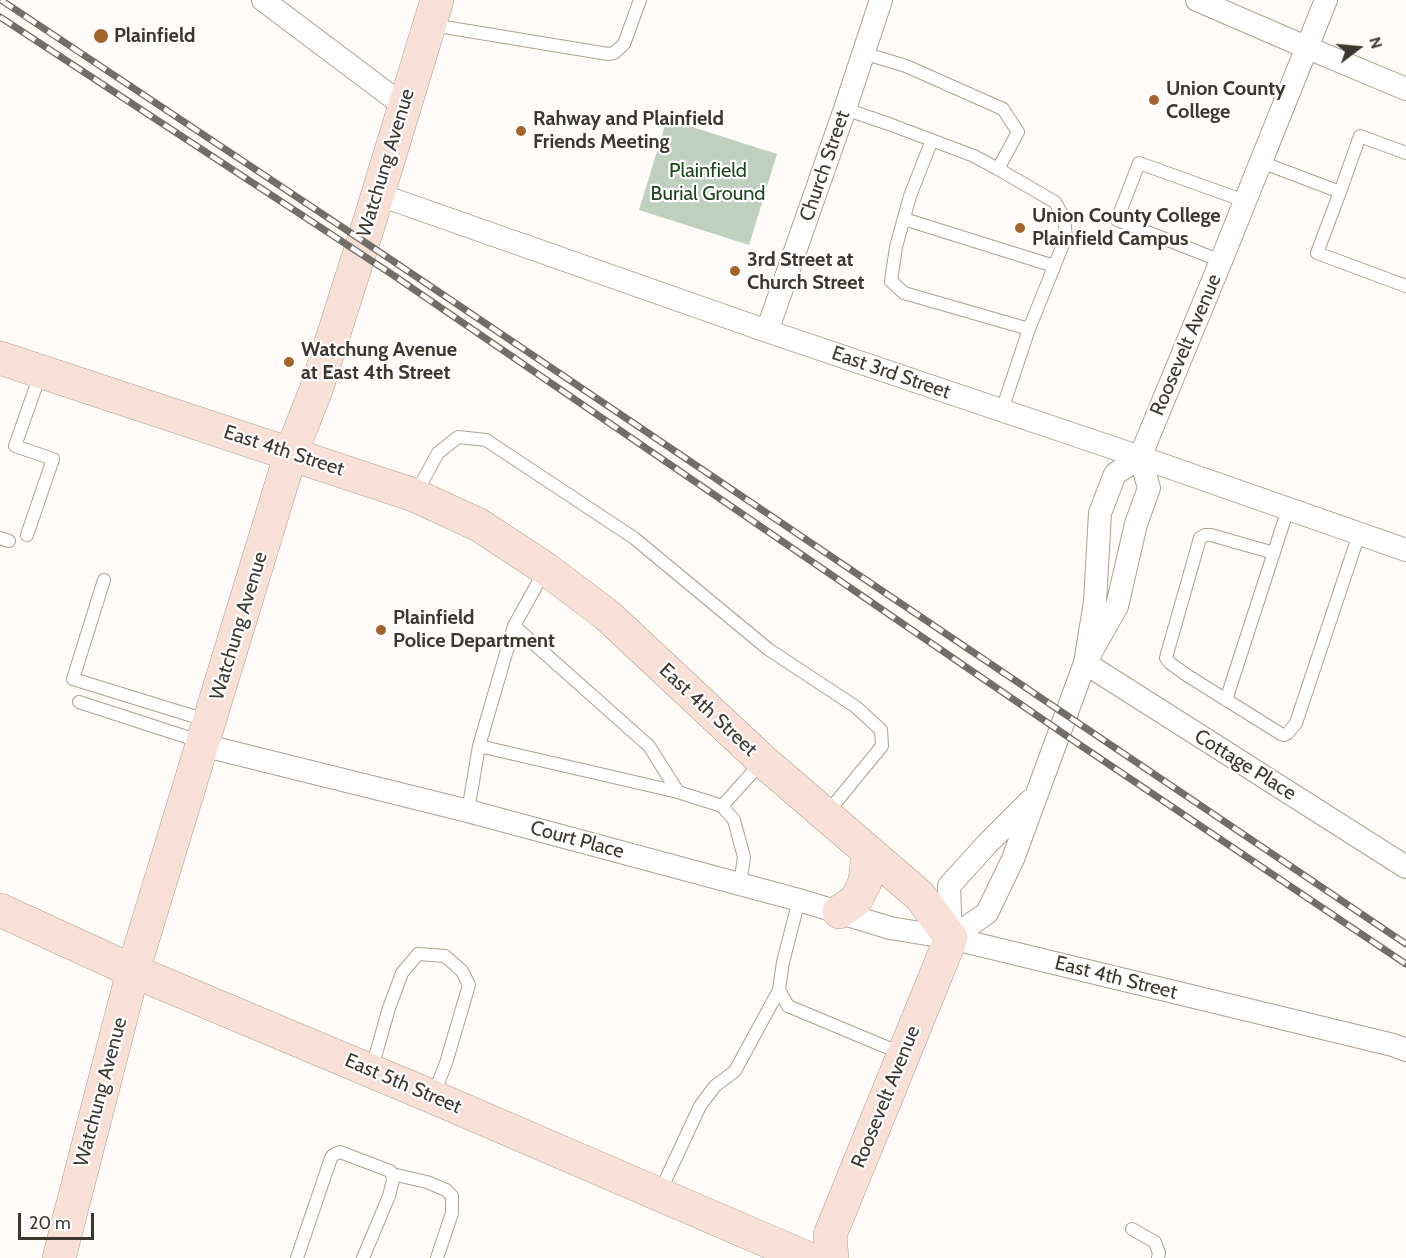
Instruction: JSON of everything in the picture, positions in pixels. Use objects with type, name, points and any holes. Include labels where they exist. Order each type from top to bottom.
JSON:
[{"type":"main road","name":"Watchung Avenue","points":[[59,1258],[133,971],[291,453],[316,390],[433,12]]},
{"type":"main road","name":"East 4th Street","points":[[0,358],[414,495],[478,525],[546,569],[607,615],[763,761],[920,896],[951,938]]},
{"type":"main road","points":[[839,912],[856,900],[865,882],[868,851]]},
{"type":"main road","name":"East 5th Street","points":[[0,910],[133,971],[807,1258]]},
{"type":"main road","name":"Roosevelt Avenue","points":[[832,1258],[830,1235],[951,938]]},
{"type":"street","points":[[263,0],[404,106]]},
{"type":"street","name":"Church Street","points":[[767,331],[881,0]]},
{"type":"street","points":[[1197,0],[1406,89]]},
{"type":"street","name":"Roosevelt Avenue","points":[[1085,663],[1095,602],[1100,513],[1114,474],[1140,457],[1326,0]]},
{"type":"street","name":"East 3rd Street","points":[[377,194],[767,331],[1406,550]]},
{"type":"street","name":"Roosevelt Avenue","points":[[951,938],[987,913],[1013,859],[1085,663],[1117,606],[1136,524],[1149,488],[1140,457]]},
{"type":"street","name":"Cottage Place","points":[[1085,663],[1406,867]]},
{"type":"street","name":"Court Place","points":[[205,736],[468,811],[799,900],[890,928],[951,938]]},
{"type":"street","name":"Roosevelt Avenue","points":[[951,938],[949,886],[1036,795]]},
{"type":"street","name":"East 4th Street","points":[[951,938],[1406,1050]]},
{"type":"lane","points":[[433,12],[608,54],[614,53],[624,44],[640,0]]},
{"type":"lane","points":[[863,53],[906,66],[1003,109],[1018,132],[998,170]]},
{"type":"lane","points":[[845,109],[974,156],[1055,202],[1064,218],[1066,237],[1029,329],[1002,410]]},
{"type":"lane","points":[[1406,153],[1360,136],[1317,253],[1406,286]]},
{"type":"lane","points":[[932,140],[910,196],[896,247],[891,281],[904,293],[1029,329]]},
{"type":"lane","points":[[1261,162],[1340,192]]},
{"type":"lane","points":[[1221,261],[1117,220],[1139,163],[1245,201]]},
{"type":"lane","points":[[904,219],[1054,266]]},
{"type":"lane","points":[[27,535],[52,459],[15,446],[41,371]]},
{"type":"lane","points":[[414,495],[438,453],[458,437],[486,440],[634,538],[768,649],[856,707],[881,730],[882,746],[826,814]]},
{"type":"lane","points":[[1226,700],[1288,508]]},
{"type":"lane","points":[[1274,553],[1211,535],[1204,535],[1200,538],[1166,658],[1188,676],[1284,735],[1296,723],[1359,534]]},
{"type":"lane","points":[[468,811],[479,746],[514,626],[546,569]]},
{"type":"lane","points":[[104,580],[73,679],[205,736]]},
{"type":"lane","points":[[514,626],[649,746],[678,792]]},
{"type":"lane","points":[[79,702],[205,736]]},
{"type":"lane","points":[[479,746],[678,792],[722,806],[734,820],[744,854],[740,884]]},
{"type":"lane","points":[[722,806],[763,761]]},
{"type":"lane","points":[[658,1195],[700,1106],[715,1086],[735,1071],[779,990],[783,962],[799,900]]},
{"type":"lane","points":[[371,1071],[389,1008],[402,973],[418,954],[446,956],[462,971],[469,985],[446,1063],[433,1097]]},
{"type":"lane","points":[[779,990],[788,1006],[903,1054]]},
{"type":"lane","points":[[297,1258],[331,1158],[339,1152],[390,1171],[392,1174],[427,1182],[446,1190],[452,1196],[452,1214],[437,1258]]},
{"type":"lane","points":[[363,1258],[389,1196],[393,1180],[392,1174]]},
{"type":"lane","points":[[1132,1228],[1155,1242],[1160,1253],[1158,1258]]},
{"type":"green space","name":"Plainfield Burial Ground","points":[[667,119],[777,154],[749,245],[639,210]]},
{"type":"railway","points":[[1,0],[390,259],[1406,944]]},
{"type":"railway","points":[[0,17],[390,273],[1083,747],[1406,964]]},
{"type":"place","name":"Plainfield","points":[[101,36]]},
{"type":"place","name":"Union County College","points":[[1154,100]]},
{"type":"place","name":"Rahway and Plainfield Friends Meeting","points":[[521,131]]},
{"type":"place","name":"Union County College Plainfield Campus","points":[[1020,228]]},
{"type":"place","name":"3rd Street at Church Street","points":[[735,271]]},
{"type":"place","name":"Watchung Avenue at East 4th Street","points":[[289,362]]},
{"type":"place","name":"Plainfield Police Department","points":[[381,630]]}]
